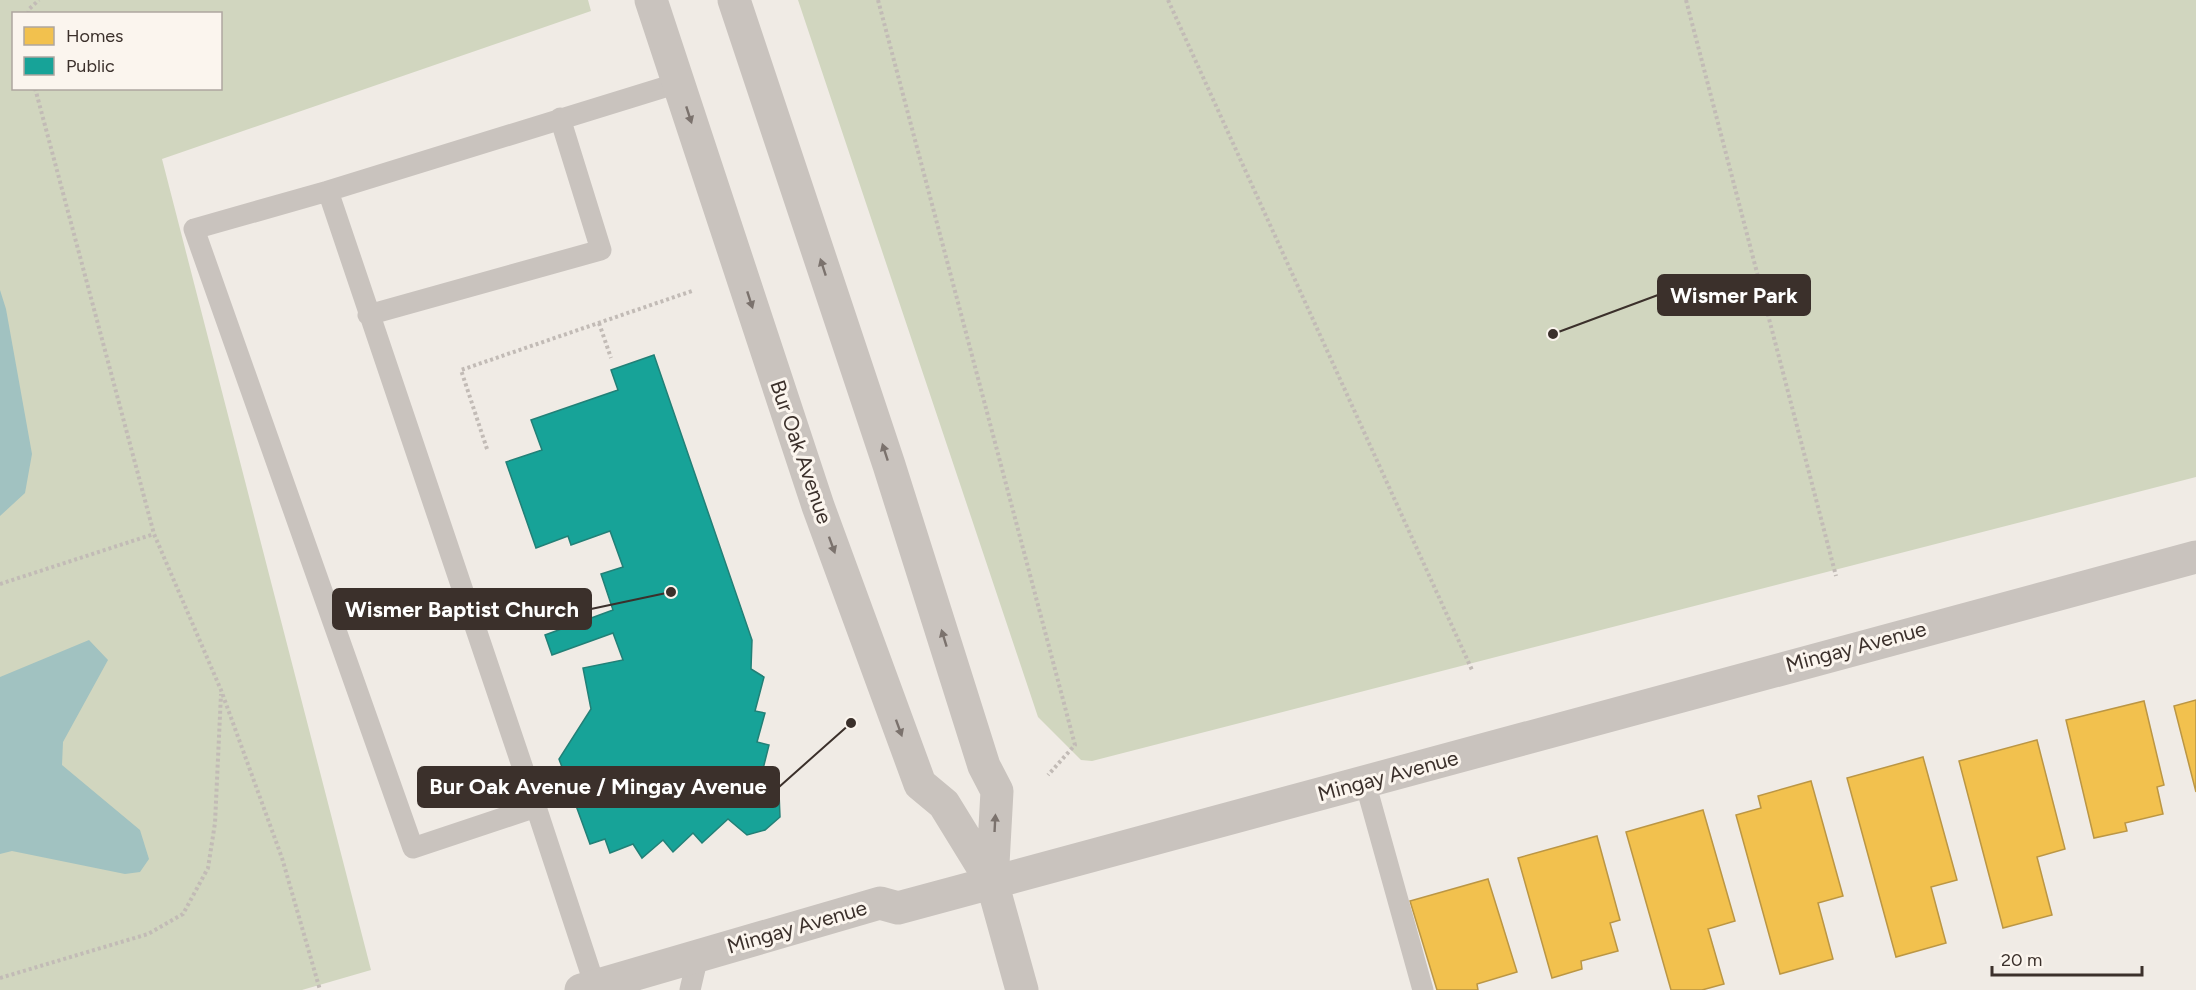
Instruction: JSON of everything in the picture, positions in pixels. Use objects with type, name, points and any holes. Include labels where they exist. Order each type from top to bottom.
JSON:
[{"type":"street","name":"Bur Oak Avenue","points":[[651,0],[818,506],[920,784],[944,804],[992,882],[1022,990]]},
{"type":"street","name":"Bur Oak Avenue","points":[[734,0],[889,465],[984,766],[997,791],[992,882]]},
{"type":"street","name":"Mingay Avenue","points":[[588,988],[880,903],[898,908],[2196,557]]},
{"type":"lane","points":[[536,807],[413,848],[194,229],[328,191],[678,83]]},
{"type":"lane","points":[[368,315],[601,250],[560,118]]},
{"type":"lane","points":[[328,191],[536,807],[588,988]]},
{"type":"lane","points":[[1365,782],[1423,990]]},
{"type":"lane","points":[[690,990],[698,956]]},
{"type":"path","points":[[28,12],[39,0]]},
{"type":"path","points":[[878,0],[1075,746],[1048,776]]},
{"type":"path","points":[[1168,0],[1472,670]]},
{"type":"path","points":[[1686,0],[1836,576]]},
{"type":"path","points":[[36,90],[154,534],[221,690],[282,858],[320,990]]},
{"type":"path","points":[[487,449],[461,370],[692,291]]},
{"type":"path","points":[[599,323],[611,358]]},
{"type":"path","points":[[0,584],[154,534]]},
{"type":"path","points":[[0,978],[148,934],[183,914],[208,868],[216,823],[221,690]]},
{"type":"green space","points":[[0,0],[588,0],[591,11],[162,159],[371,970],[302,990],[0,990]]},
{"type":"green space","points":[[798,0],[2196,0],[2196,477],[1092,761],[1081,760],[1038,717]]},
{"type":"water","points":[[0,290],[6,309],[32,454],[25,493],[0,516]]},
{"type":"water","points":[[89,640],[108,660],[63,742],[62,765],[140,830],[149,859],[140,872],[125,874],[12,851],[0,854],[0,677]]},
{"type":"building: Homes","points":[[2196,700],[2196,792],[2174,706]]},
{"type":"building: Homes","points":[[2144,701],[2164,785],[2157,787],[2163,814],[2125,823],[2127,831],[2094,838],[2066,720]]},
{"type":"building: Homes","points":[[2037,740],[2065,849],[2037,857],[2052,915],[2003,928],[1959,761]]},
{"type":"building: Homes","points":[[1923,757],[1957,880],[1931,887],[1946,943],[1896,957],[1847,778]]},
{"type":"building: Homes","points":[[1811,781],[1843,896],[1818,903],[1833,959],[1780,974],[1736,815],[1761,808],[1758,796]]},
{"type":"building: Homes","points":[[1703,810],[1735,921],[1708,929],[1724,984],[1702,990],[1671,990],[1626,832]]},
{"type":"building: Homes","points":[[1597,836],[1620,920],[1610,923],[1618,951],[1581,961],[1582,969],[1552,978],[1518,858]]},
{"type":"building: Homes","points":[[1488,879],[1517,972],[1477,984],[1478,990],[1437,990],[1410,901]]},
{"type":"building: Public","points":[[654,355],[752,640],[751,669],[764,677],[755,711],[765,713],[757,742],[769,745],[761,777],[779,793],[780,817],[765,830],[747,835],[728,819],[702,843],[693,833],[673,852],[663,840],[642,858],[633,844],[610,853],[605,839],[590,844],[559,759],[591,709],[583,668],[623,660],[613,633],[552,655],[545,635],[613,610],[601,574],[623,567],[610,531],[571,545],[568,536],[536,548],[506,462],[542,450],[531,420],[618,390],[611,370]]},
{"type":"place","name":"Wismer Park","points":[[1553,334]]},
{"type":"place","name":"Wismer Baptist Church","points":[[671,592]]},
{"type":"place","name":"Bur Oak Avenue / Mingay Avenue","points":[[851,723]]}]
